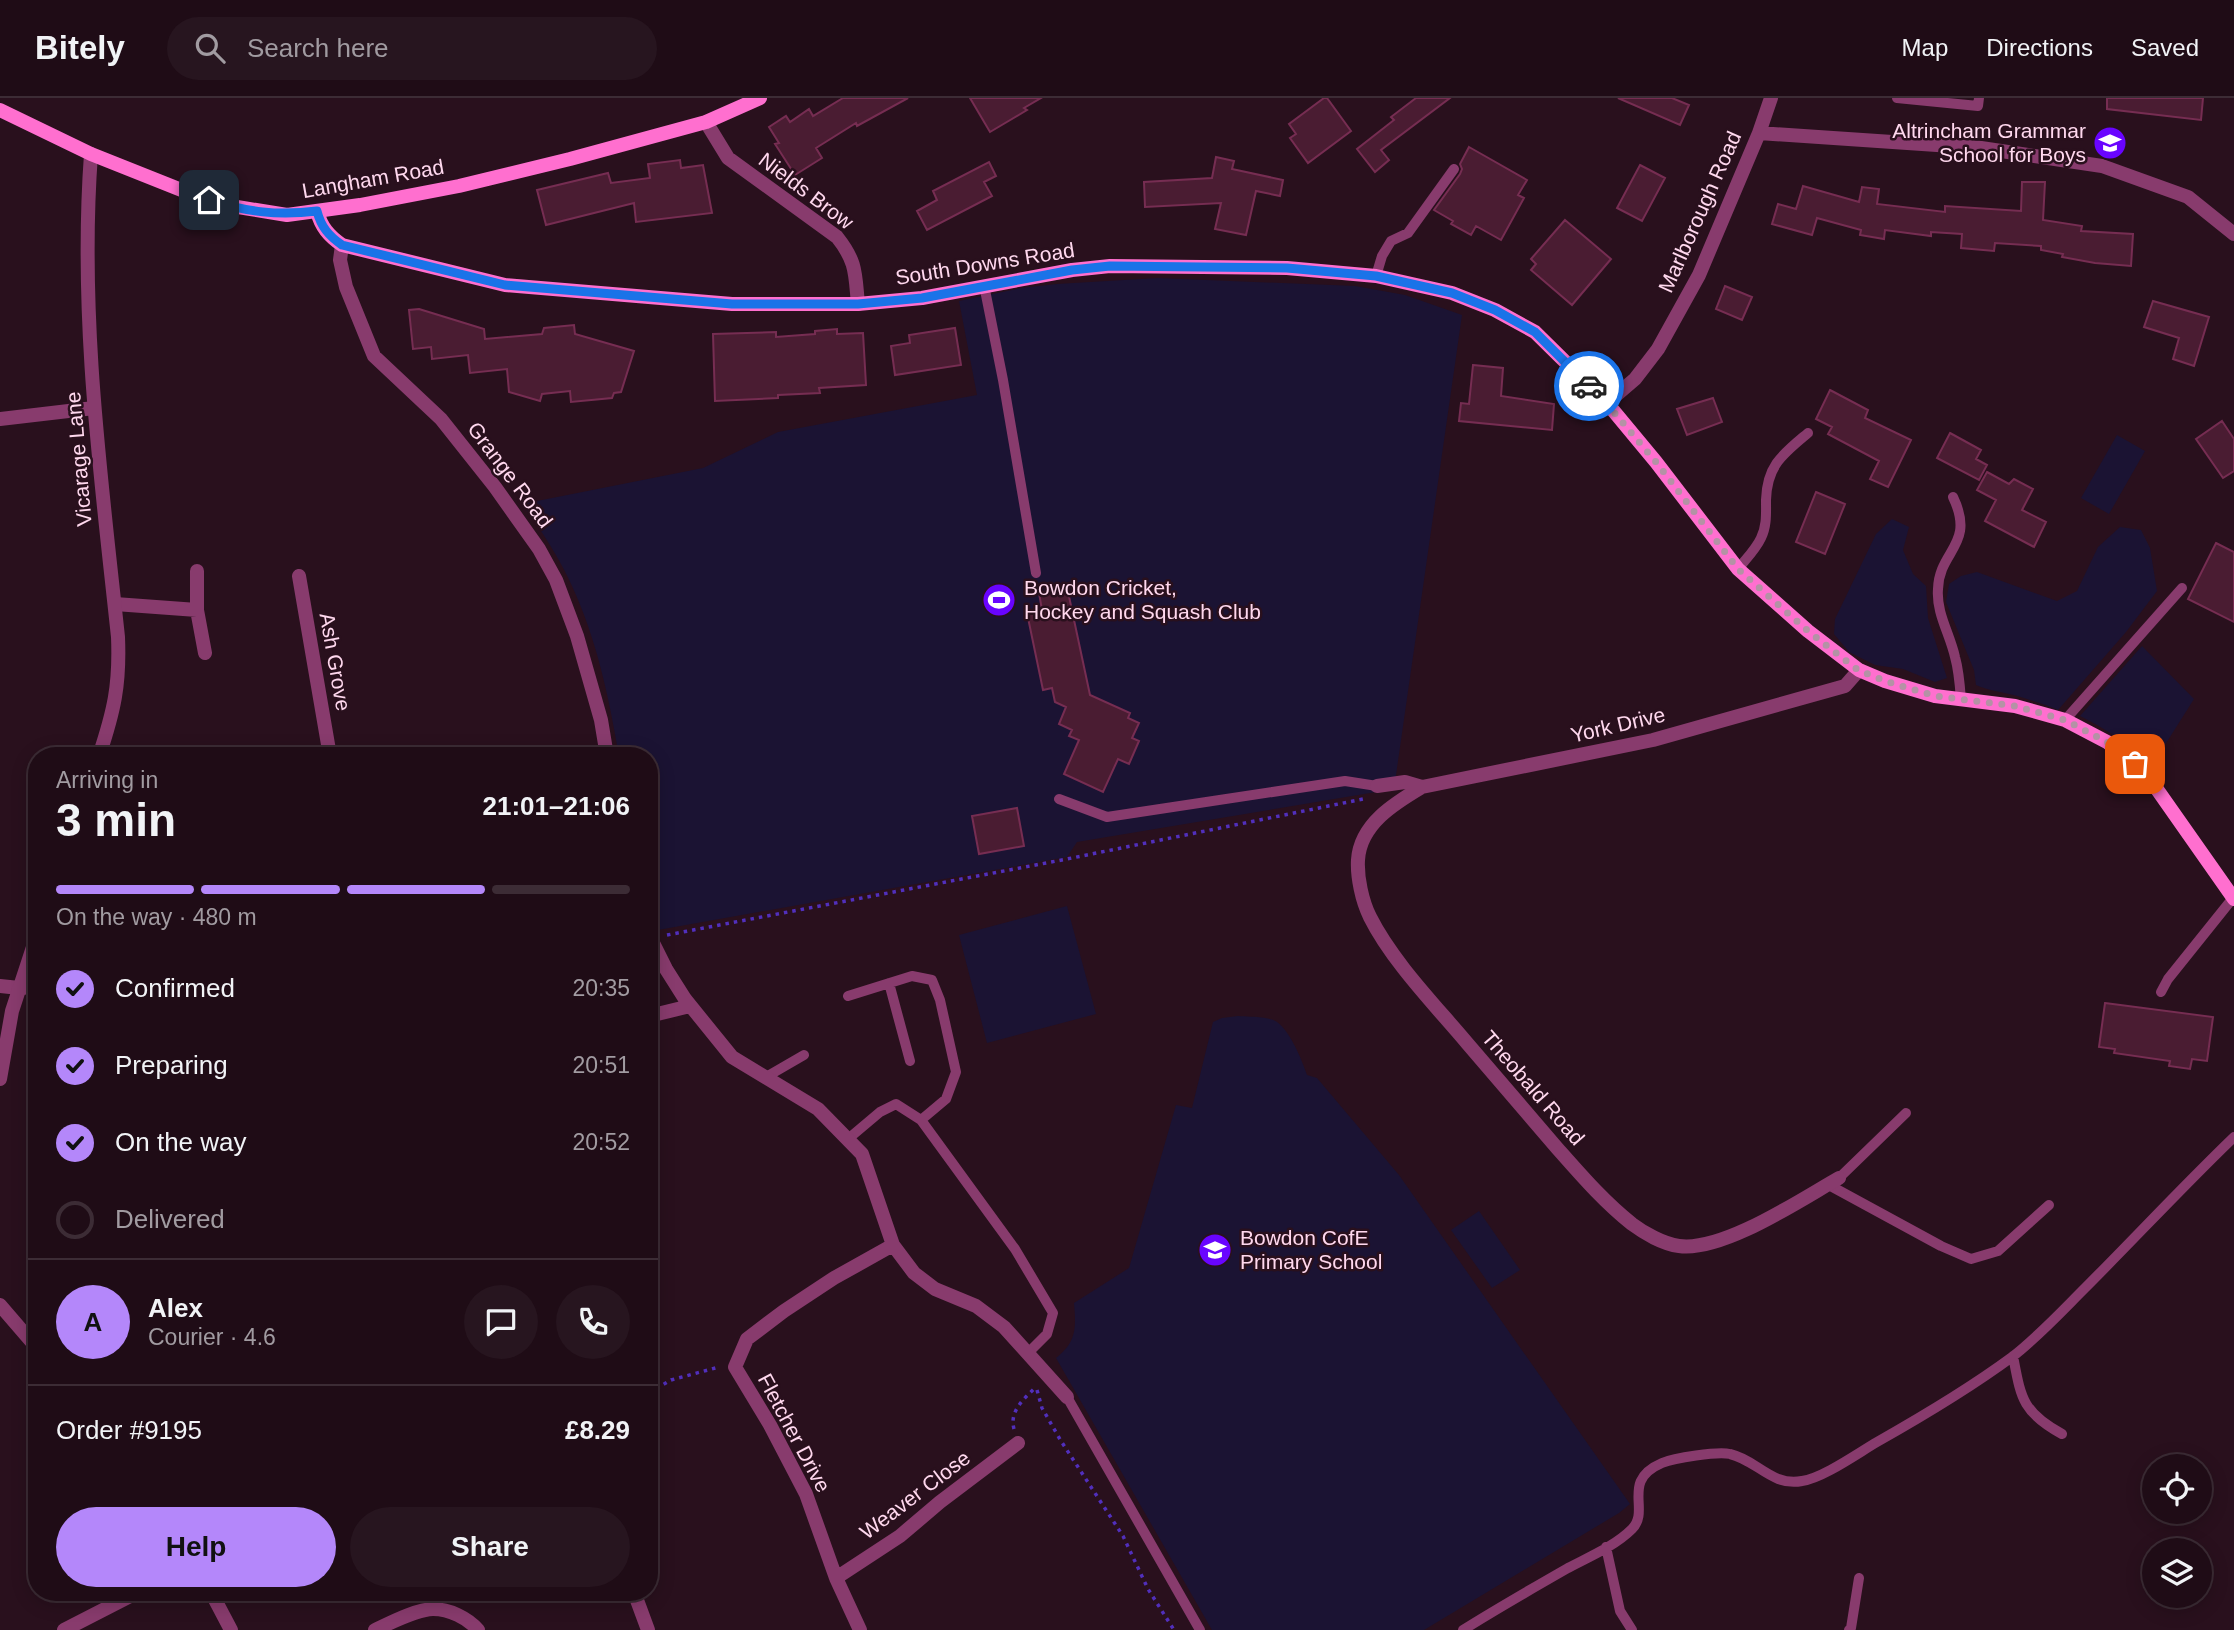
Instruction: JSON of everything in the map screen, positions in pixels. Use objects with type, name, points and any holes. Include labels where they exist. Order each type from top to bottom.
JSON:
[{"type":"main road","name":"Langham Road","points":[[0,110],[92,154],[194,195],[225,205],[287,215],[459,186],[570,159],[706,122],[760,98]]},
{"type":"main road","points":[[317,211],[320,223],[327,233],[342,245]]},
{"type":"main road","name":"South Downs Road","points":[[342,245],[505,285],[732,304],[858,304],[922,298],[1072,270],[1110,266],[1287,268],[1376,276],[1452,293],[1495,310],[1535,332],[1607,404],[1656,462],[1738,569],[1808,631],[1858,670],[1935,696],[2015,706],[2065,720],[2107,742],[2135,764],[2232,891]]},
{"type":"street","name":"Marlborough Road","points":[[1607,404],[1635,379],[1664,339],[1699,275],[1771,98]]},
{"type":"street","name":"Nields Brow","points":[[706,122],[728,158],[837,236],[848,250],[854,264],[858,304]]},
{"type":"street","points":[[1759,133],[1981,148],[2102,166],[2188,197],[2234,234]]},
{"type":"street","name":"Vicarage Lane","points":[[92,154],[87,216],[87,268],[94,408],[118,647],[118,685],[102,747]]},
{"type":"street","name":"Grange Road","points":[[342,245],[340,260],[346,287],[374,356],[441,419],[502,497],[539,549],[556,580],[577,636],[601,720],[606,747]]},
{"type":"street","points":[[0,419],[94,408]]},
{"type":"street","points":[[197,572],[197,610],[205,653]]},
{"type":"street","name":"Ash Grove","points":[[299,576],[328,747]]},
{"type":"street","points":[[115,604],[197,610]]},
{"type":"street","name":"York Drive","points":[[1377,786],[1405,782],[1422,787],[1653,740],[1845,686],[1858,670]]},
{"type":"street","name":"Theobald Road","points":[[1422,787],[1389,808],[1371,825],[1362,845],[1358,858],[1361,889],[1369,915],[1388,947],[1437,1008],[1592,1187],[1632,1224],[1656,1238],[1678,1246],[1702,1246],[1745,1230],[1833,1181]]},
{"type":"street","points":[[658,953],[690,1006],[732,1057],[818,1109],[862,1154],[893,1245],[914,1273],[935,1289],[976,1306],[1004,1327],[1067,1397]]},
{"type":"street","points":[[0,1079],[12,1011],[28,962]]},
{"type":"street","points":[[0,985],[28,988]]},
{"type":"street","points":[[658,1014],[690,1006]]},
{"type":"street","name":"Fletcher Drive","points":[[860,1630],[836,1578],[806,1494],[770,1425],[735,1367],[747,1339],[834,1278],[893,1245]]},
{"type":"street","points":[[0,1305],[28,1338]]},
{"type":"street","name":"Weaver Close","points":[[836,1578],[900,1536],[1018,1443]]},
{"type":"street","points":[[64,1630],[120,1601]]},
{"type":"street","points":[[216,1601],[231,1630]]},
{"type":"street","points":[[637,1601],[648,1630]]},
{"type":"street","points":[[375,1630],[433,1609],[463,1616],[478,1630]]},
{"type":"lane","points":[[1897,98],[1978,106],[1979,98]]},
{"type":"lane","points":[[1376,276],[1382,256],[1391,241],[1408,233],[1454,169]]},
{"type":"lane","points":[[984,285],[1037,573]]},
{"type":"lane","points":[[1738,569],[1761,539],[1766,524],[1766,488],[1773,467],[1808,433]]},
{"type":"lane","points":[[1952,497],[1959,510],[1960,534],[1937,585],[1938,600],[1955,655],[1961,700]]},
{"type":"lane","points":[[2065,720],[2182,588]]},
{"type":"lane","points":[[1059,799],[1107,817],[1345,781],[1377,786]]},
{"type":"lane","points":[[2161,992],[2232,891]]},
{"type":"lane","points":[[848,996],[912,976],[932,980],[940,1000],[956,1072],[946,1099],[921,1120]]},
{"type":"lane","points":[[889,983],[911,1061]]},
{"type":"lane","points":[[766,1077],[804,1055]]},
{"type":"lane","points":[[848,1139],[880,1112],[896,1104],[921,1120],[1015,1249],[1053,1313],[1047,1334],[1032,1358]]},
{"type":"lane","points":[[1906,1113],[1833,1181],[1941,1246],[1971,1259],[1998,1251],[2049,1205]]},
{"type":"lane","points":[[1464,1630],[1633,1529],[1638,1519],[1638,1485],[1644,1476],[1662,1463],[1695,1455],[1729,1453],[1784,1482],[1803,1481],[1910,1424],[2013,1356],[2059,1314],[2234,1137]]},
{"type":"lane","points":[[2013,1356],[2023,1401],[2035,1416],[2062,1434]]},
{"type":"lane","points":[[1067,1397],[1200,1630]]},
{"type":"lane","points":[[1606,1547],[1620,1611],[1632,1630]]},
{"type":"lane","points":[[1849,1630],[1859,1578]]},
{"type":"path","points":[[658,936],[1361,801],[1377,786]]},
{"type":"path","points":[[1032,1358],[1042,1408],[1123,1536],[1148,1588],[1174,1630]]},
{"type":"path","points":[[658,1388],[671,1380],[714,1367],[735,1367]]},
{"type":"path","points":[[1018,1443],[1012,1420],[1018,1406],[1036,1387]]},
{"type":"shaded area","name":"Bowdon Cricket, Hockey and Squash Club","points":[[1158,278],[1355,286],[1405,295],[1462,315],[1394,789],[1077,842],[1067,857],[658,930],[658,747],[617,747],[601,669],[581,606],[555,554],[522,504],[703,468],[778,432],[977,395],[959,301],[1021,288]]},
{"type":"shaded area","points":[[2117,435],[2145,451],[2109,514],[2081,498]]},
{"type":"shaded area","points":[[1892,519],[1909,527],[1903,550],[1913,574],[1926,586],[1928,618],[1947,678],[1935,682],[1903,669],[1875,665],[1849,652],[1834,634],[1835,619],[1876,534]]},
{"type":"shaded area","points":[[2120,527],[2141,530],[2150,548],[2157,591],[2126,632],[2058,710],[1976,685],[1974,670],[1946,602],[1949,584],[1961,576],[1977,572],[2057,601],[2077,591],[2098,547]]},
{"type":"shaded area","points":[[2142,646],[2194,699],[2151,767],[2118,738],[2080,716]]},
{"type":"shaded area","points":[[1067,906],[1096,1014],[987,1043],[959,935]]},
{"type":"shaded area","name":"Bowdon CofE Primary School","points":[[1238,1016],[1273,1020],[1282,1026],[1299,1054],[1307,1075],[1317,1078],[1399,1175],[1630,1504],[1424,1630],[1212,1630],[1056,1358],[1068,1346],[1074,1334],[1074,1303],[1129,1268],[1176,1105],[1192,1108],[1213,1022]]},
{"type":"shaded area","points":[[1479,1211],[1520,1270],[1492,1288],[1451,1230]]},
{"type":"building","points":[[843,98],[908,98],[857,126],[856,123],[816,148],[822,158],[795,175],[775,144],[779,143],[769,127],[786,116],[790,122],[809,109],[813,116]]},
{"type":"building","points":[[970,98],[1041,98],[1024,108],[1027,110],[990,132]]},
{"type":"building","points":[[1327,98],[1351,131],[1308,163],[1290,138],[1296,134],[1289,124]]},
{"type":"building","points":[[1416,98],[1450,98],[1381,150],[1389,160],[1375,172],[1357,149],[1394,120],[1391,117]]},
{"type":"building","points":[[1618,98],[1672,98],[1689,105],[1680,125]]},
{"type":"building","points":[[2107,98],[2203,98],[2201,120],[2107,109]]},
{"type":"building","points":[[1469,147],[1527,180],[1518,195],[1524,198],[1501,240],[1476,226],[1471,235],[1434,210],[1460,174],[1460,164]]},
{"type":"building","points":[[1216,157],[1234,161],[1232,169],[1283,180],[1280,196],[1256,191],[1246,235],[1215,229],[1221,203],[1145,207],[1144,182],[1212,178]]},
{"type":"building","points":[[680,160],[681,168],[703,165],[712,213],[636,222],[634,203],[546,225],[537,190],[608,173],[611,183],[650,178],[648,164]]},
{"type":"building","points":[[989,162],[996,176],[984,182],[992,196],[927,230],[917,211],[937,200],[933,191]]},
{"type":"building","points":[[1640,165],[1665,178],[1642,221],[1617,208]]},
{"type":"building","points":[[2022,182],[2045,182],[2043,220],[2082,226],[2081,231],[2133,234],[2131,266],[2062,257],[2063,254],[2041,250],[2041,246],[1995,243],[1994,251],[1961,248],[1962,234],[1931,232],[1931,236],[1885,230],[1884,239],[1860,235],[1861,230],[1817,218],[1812,235],[1772,224],[1778,204],[1796,209],[1803,186],[1859,202],[1862,187],[1879,189],[1877,204],[1945,212],[1945,206],[2021,211]]},
{"type":"building","points":[[1565,220],[1611,259],[1572,305],[1531,270],[1536,264],[1531,259]]},
{"type":"building","points":[[1725,286],[1752,297],[1742,320],[1716,309]]},
{"type":"building","points":[[2153,301],[2209,317],[2194,366],[2173,359],[2179,338],[2144,327]]},
{"type":"building","points":[[419,309],[484,329],[485,339],[542,334],[544,328],[574,325],[575,334],[634,351],[621,392],[614,393],[612,398],[571,402],[570,391],[542,394],[540,401],[509,392],[507,369],[470,373],[468,355],[432,359],[431,347],[413,349],[409,310]]},
{"type":"building","points":[[955,328],[961,365],[895,375],[891,346],[910,343],[909,335]]},
{"type":"building","points":[[837,329],[837,334],[863,333],[866,385],[819,388],[820,393],[778,395],[778,398],[715,401],[713,334],[776,332],[776,337]]},
{"type":"building","points":[[1473,365],[1503,368],[1501,396],[1554,404],[1552,430],[1459,421],[1461,403],[1469,404]]},
{"type":"building","points":[[1830,390],[1868,410],[1865,418],[1911,440],[1888,487],[1870,479],[1879,461],[1828,434],[1832,427],[1816,419]]},
{"type":"building","points":[[1713,398],[1722,422],[1687,435],[1677,409]]},
{"type":"building","points":[[2222,421],[2234,439],[2234,471],[2223,478],[2196,439]]},
{"type":"building","points":[[1950,433],[1981,450],[1976,459],[1987,465],[1979,480],[1937,458]]},
{"type":"building","points":[[1987,472],[2009,484],[2014,479],[2033,489],[2022,510],[2046,522],[2034,547],[1985,521],[1996,500],[1977,490]]},
{"type":"building","points":[[1816,492],[1845,504],[1825,554],[1796,542]]},
{"type":"building","points":[[2216,543],[2234,552],[2234,622],[2188,599]]},
{"type":"building","points":[[1067,587],[1090,695],[1130,713],[1128,718],[1139,723],[1132,738],[1139,741],[1129,764],[1118,759],[1103,792],[1064,774],[1079,740],[1069,736],[1072,730],[1059,724],[1066,707],[1055,702],[1052,688],[1043,690],[1027,613],[1042,610],[1039,593]]},
{"type":"building","points":[[1017,808],[1024,846],[979,854],[972,816]]},
{"type":"building","points":[[2105,1003],[2213,1017],[2207,1061],[2192,1059],[2190,1069],[2169,1066],[2170,1061],[2114,1053],[2115,1049],[2099,1047]]},
{"type":"way so far","points":[[1589,386],[1656,462],[1738,569],[1808,631],[1858,670],[1935,696],[2015,706],[2065,720],[2107,742],[2135,764]]},
{"type":"place","name":"Altrincham Grammar School for Boys","points":[[2110,143]]},
{"type":"place","name":"Bowdon Cricket, Hockey and Squash Club","points":[[999,600]]},
{"type":"place","name":"Bowdon CofE Primary School","points":[[1215,1250]]},
{"type":"route","points":[[209,200],[287,215],[317,211],[320,223],[327,233],[342,245],[505,285],[732,304],[858,304],[922,298],[1072,270],[1110,266],[1287,268],[1376,276],[1452,293],[1495,310],[1535,332],[1589,386]]}]
